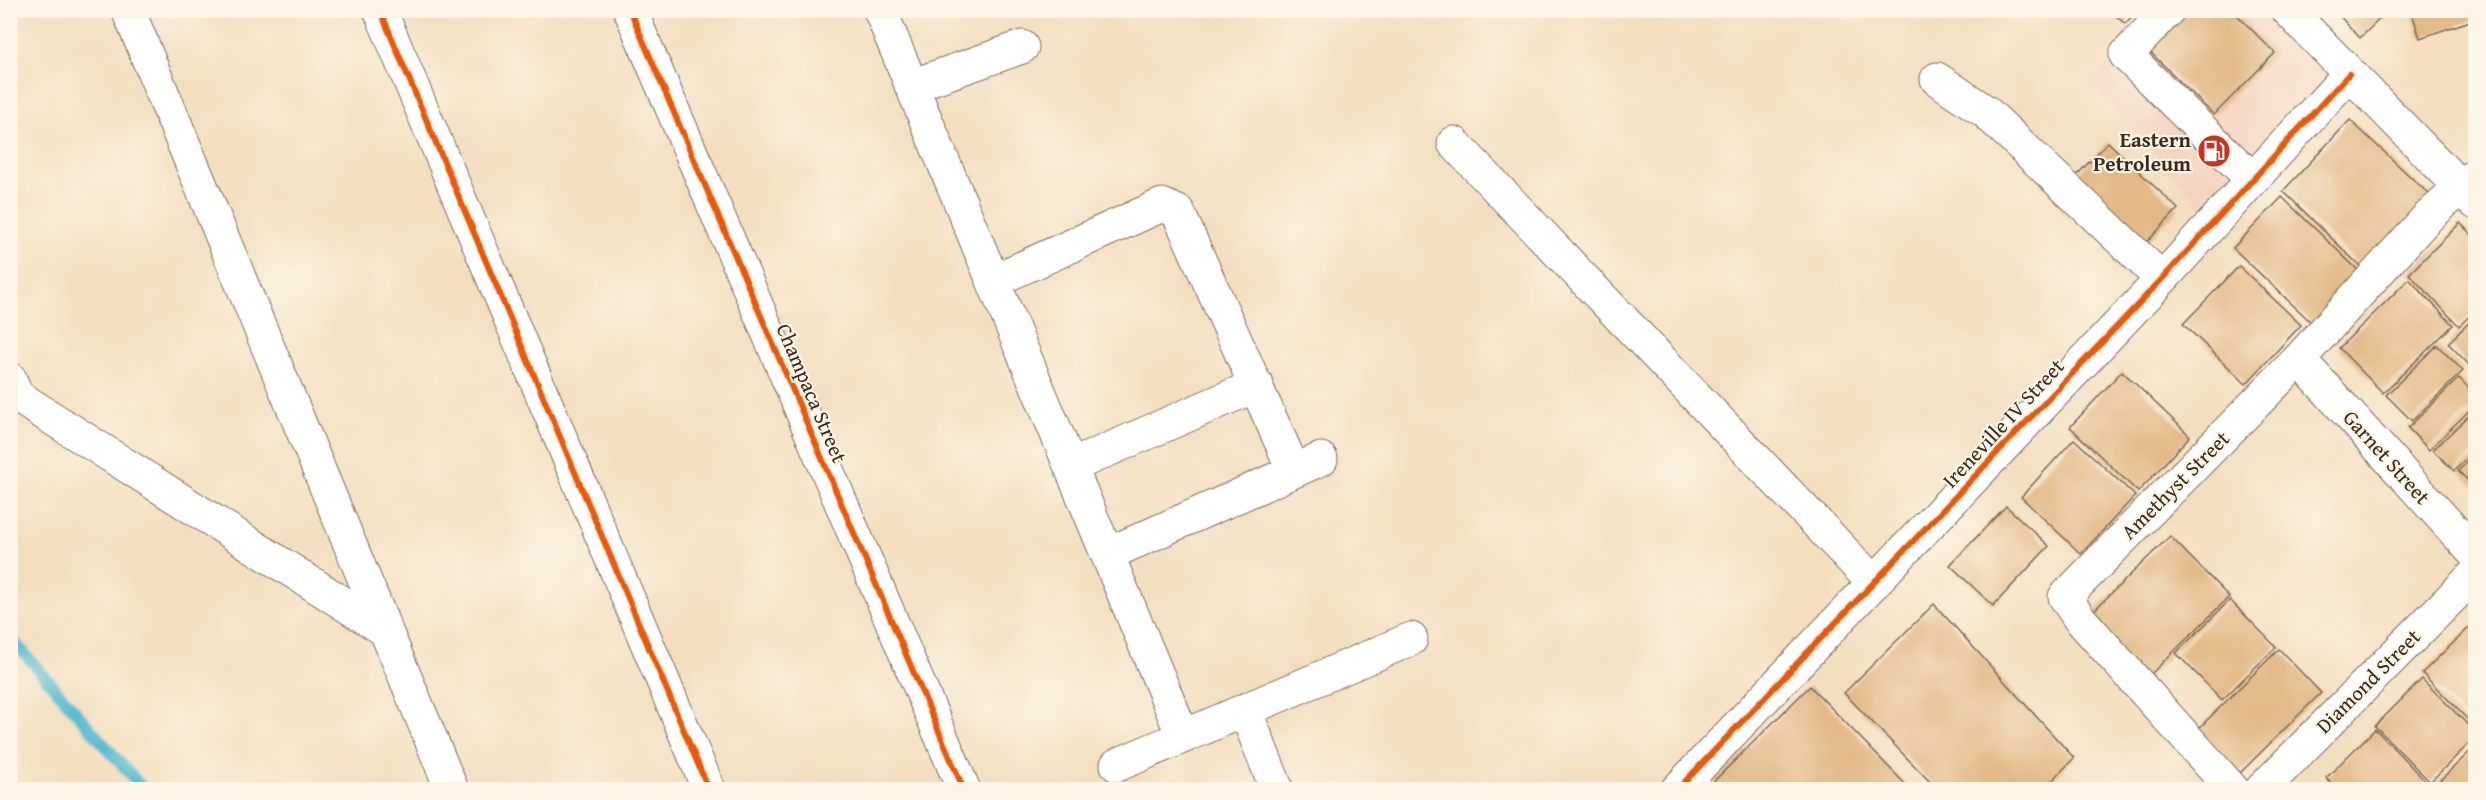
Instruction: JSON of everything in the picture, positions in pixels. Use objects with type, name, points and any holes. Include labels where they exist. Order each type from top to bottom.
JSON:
[{"type":"street","points":[[128,10],[452,789]]},
{"type":"street","points":[[380,10],[710,789]]},
{"type":"street","name":"Champaca Street","points":[[630,10],[964,789]]},
{"type":"street","points":[[880,10],[1183,736]]},
{"type":"street","points":[[2168,10],[2126,55],[2252,179]]},
{"type":"street","points":[[2288,10],[2349,74],[2470,188]]},
{"type":"street","points":[[911,86],[1022,47]]},
{"type":"street","name":"Ireneville IV Street","points":[[1677,789],[2162,279],[2349,74]]},
{"type":"street","points":[[1936,79],[1986,112],[2162,279]]},
{"type":"street","points":[[1454,143],[1874,583]]},
{"type":"street","name":"Amethyst Street","points":[[2233,789],[2079,618],[2065,597],[2299,359],[2427,219],[2470,188]]},
{"type":"street","points":[[993,281],[1162,205],[1178,212],[1185,222],[1257,385],[1308,465],[1108,554]]},
{"type":"street","name":"Garnet Street","points":[[2299,359],[2475,555]]},
{"type":"street","points":[[1071,466],[1257,385]]},
{"type":"street","points":[[13,391],[385,630]]},
{"type":"street","name":"Diamond Street","points":[[2261,789],[2475,573]]},
{"type":"street","points":[[1117,765],[1411,639]]},
{"type":"street","points":[[1245,710],[1276,789]]},
{"type":"shaded area","name":"Eastern Petroleum","points":[[2160,10],[2279,11],[2343,79],[2213,220],[2092,83]]},
{"type":"building","points":[[2110,10],[2138,10],[2125,24]]},
{"type":"building","points":[[2181,10],[2232,10],[2275,53],[2214,115],[2145,47]]},
{"type":"building","points":[[2334,10],[2389,10],[2360,38]]},
{"type":"building","points":[[2411,10],[2476,10],[2476,19],[2420,38]]},
{"type":"building","points":[[2350,120],[2430,195],[2361,267],[2283,191]]},
{"type":"building","points":[[2108,142],[2178,209],[2145,244],[2075,177]]},
{"type":"building","points":[[2282,197],[2361,273],[2313,324],[2233,248]]},
{"type":"building","points":[[2460,223],[2476,239],[2476,310],[2459,326],[2409,274]]},
{"type":"building","points":[[2239,266],[2301,325],[2246,384],[2183,324]]},
{"type":"building","points":[[2409,279],[2453,325],[2383,393],[2339,348]]},
{"type":"building","points":[[2476,316],[2476,372],[2448,343]]},
{"type":"building","points":[[2437,345],[2463,371],[2412,421],[2386,395]]},
{"type":"building","points":[[2122,371],[2190,436],[2138,492],[2070,427]]},
{"type":"building","points":[[2459,378],[2476,395],[2476,404],[2429,450],[2408,428]]},
{"type":"building","points":[[2476,409],[2476,450],[2454,471],[2433,450]]},
{"type":"building","points":[[2074,439],[2135,496],[2081,554],[2021,497]]},
{"type":"building","points":[[2476,454],[2476,488],[2458,471]]},
{"type":"building","points":[[2006,506],[2049,546],[1993,606],[1950,565]]},
{"type":"building","points":[[2170,536],[2229,597],[2145,680],[2085,619]]},
{"type":"building","points":[[2230,600],[2276,647],[2222,700],[2176,653]]},
{"type":"building","points":[[1934,604],[2074,758],[2043,790],[1938,790],[1844,693]]},
{"type":"building","points":[[2476,621],[2476,728],[2422,673]]},
{"type":"building","points":[[2279,649],[2321,693],[2240,773],[2198,729]]},
{"type":"building","points":[[2422,679],[2476,733],[2476,737],[2430,782],[2375,726]]},
{"type":"building","points":[[1810,686],[1911,790],[1723,790],[1714,781]]},
{"type":"building","points":[[2375,729],[2430,786],[2427,790],[2338,790],[2326,778]]},
{"type":"building","points":[[2476,746],[2476,790],[2441,790],[2436,784]]},
{"type":"waterway","points":[[10,637],[144,790]]},
{"type":"cycle path","points":[[380,10],[709,790]]},
{"type":"cycle path","points":[[630,10],[964,790]]},
{"type":"cycle path","points":[[1677,790],[2162,279],[2349,74]]},
{"type":"place","name":"Eastern Petroleum","points":[[2214,151]]}]
